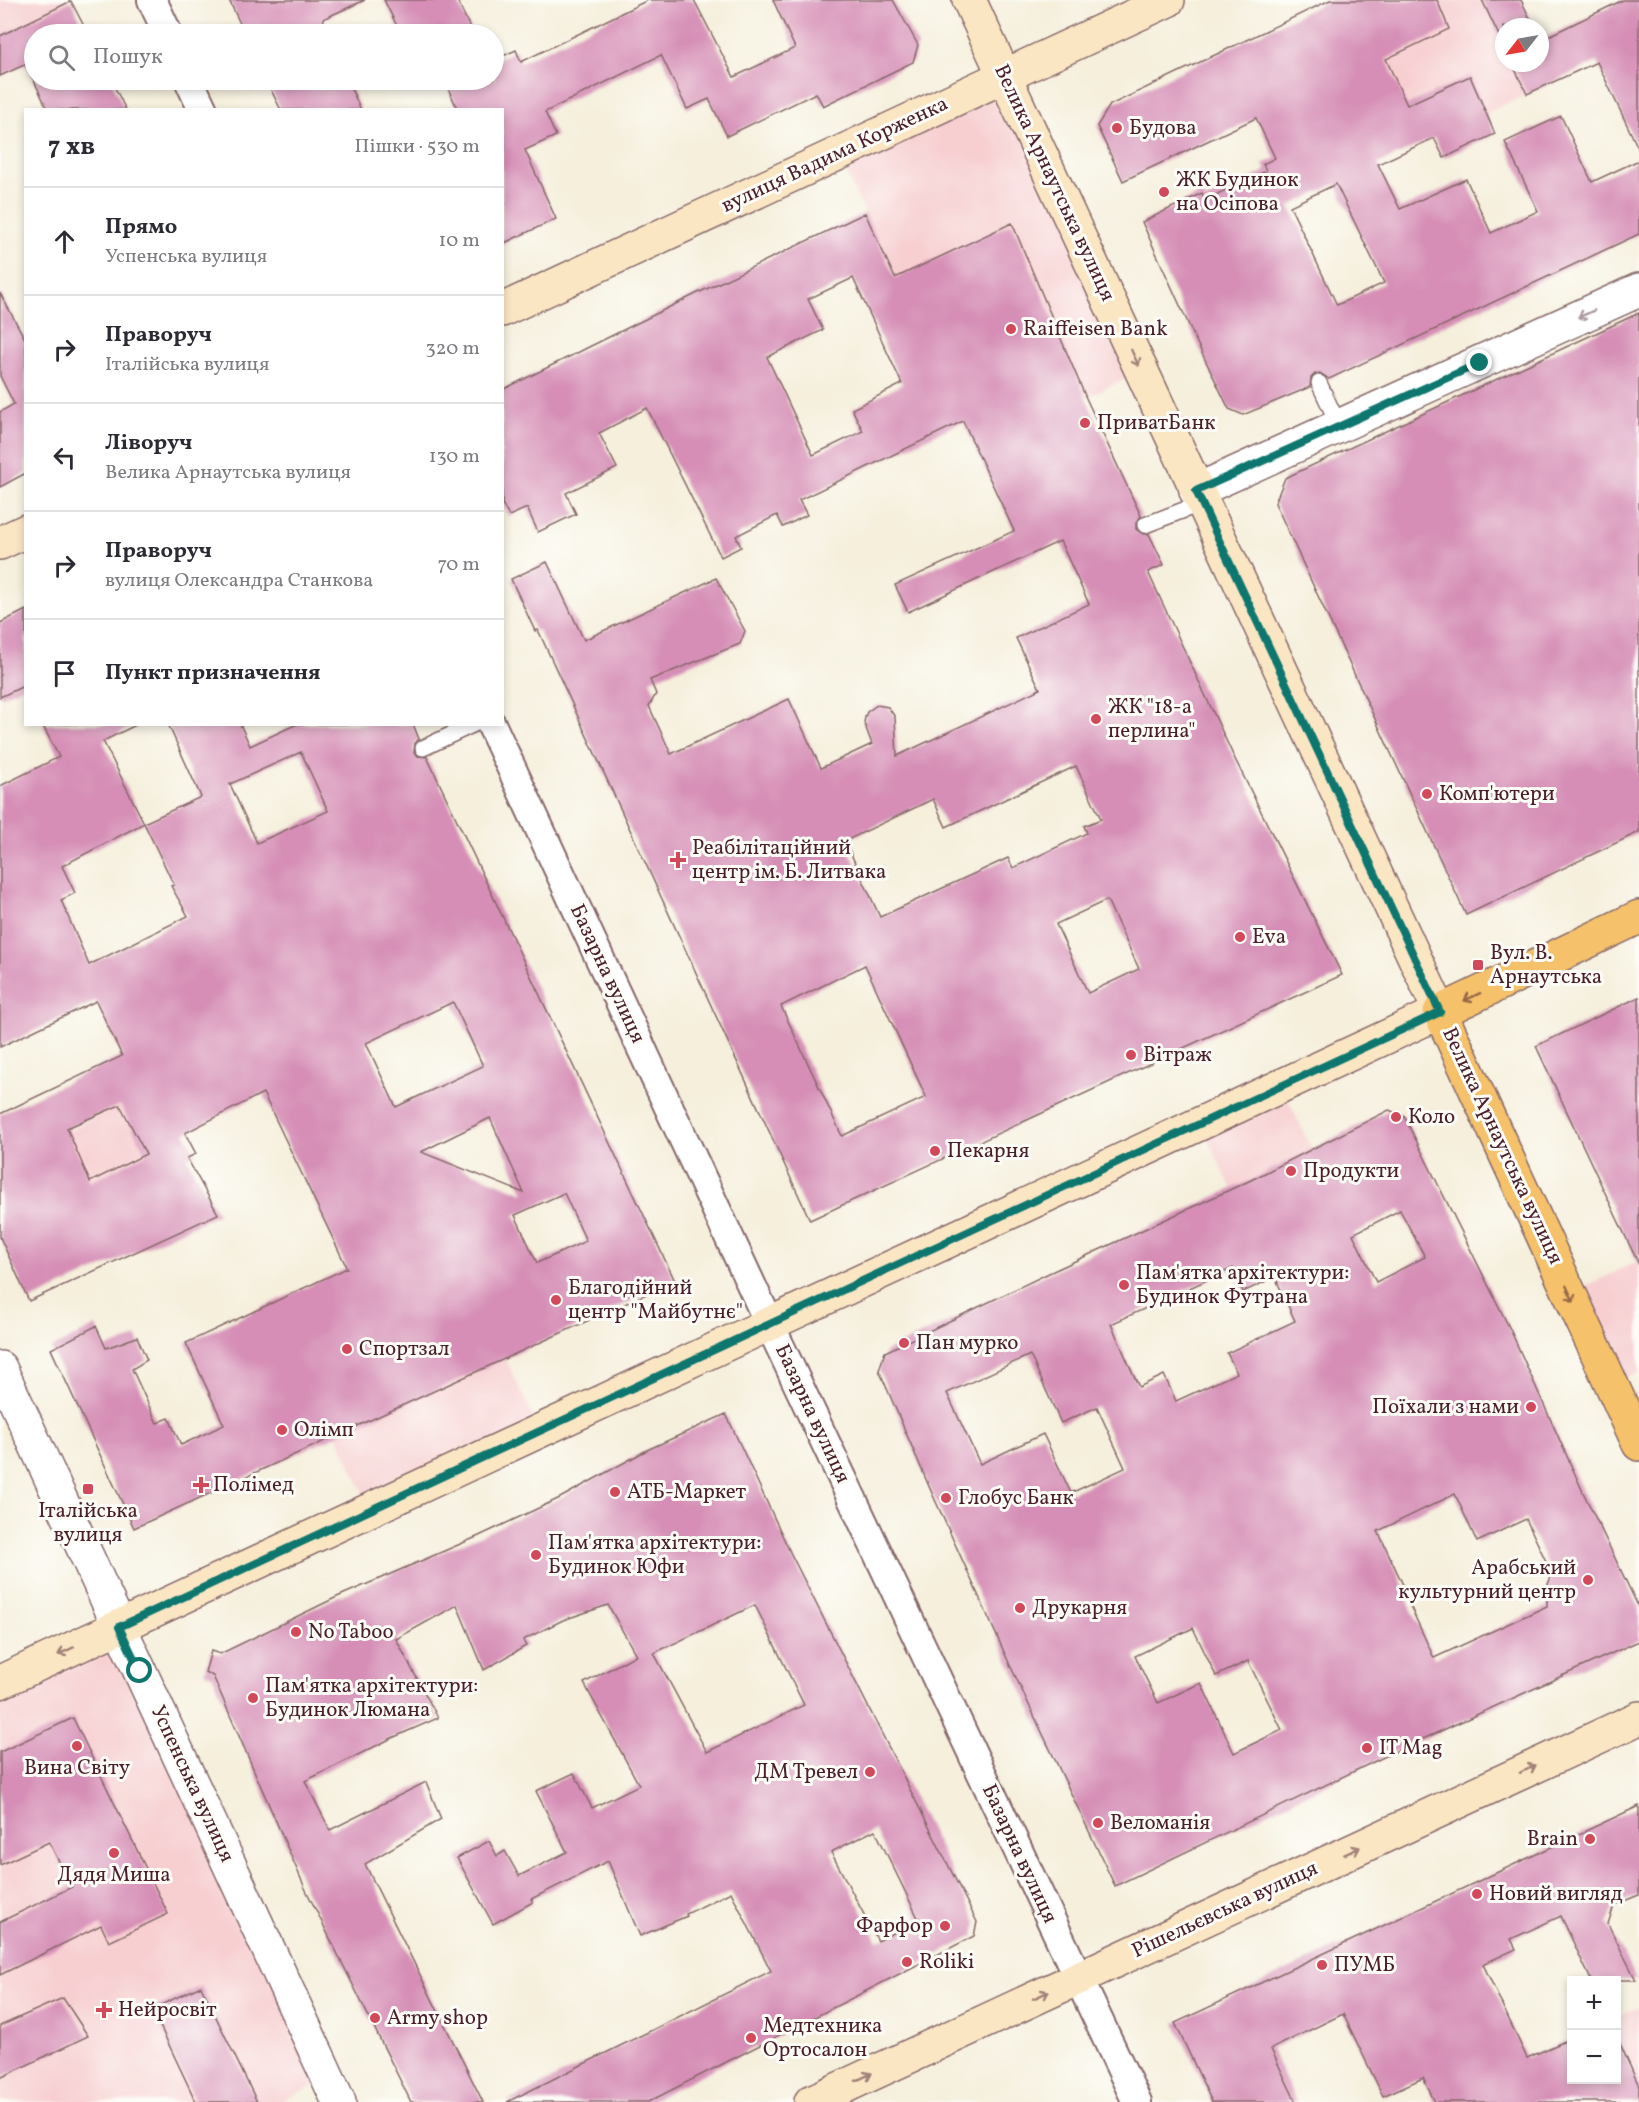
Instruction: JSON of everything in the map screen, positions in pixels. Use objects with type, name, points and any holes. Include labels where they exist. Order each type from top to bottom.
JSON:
[{"type":"main road","name":"Велика Арнаутська вулиця","points":[[969,0],[1639,1444]]},
{"type":"main road","name":"вулиця Вадима Корженка","points":[[504,309],[1168,0]]},
{"type":"main road","points":[[0,543],[24,532]]},
{"type":"main road","points":[[0,1682],[1440,1012],[1639,917]]},
{"type":"main road","name":"Рішельєвська вулиця","points":[[812,2102],[1639,1718]]},
{"type":"street","points":[[152,0],[163,24]]},
{"type":"street","points":[[194,90],[202,108]]},
{"type":"street","points":[[1199,497],[1339,426],[1639,290]]},
{"type":"street","name":"Базарна вулиця","points":[[492,726],[769,1323],[1137,2102]]},
{"type":"street","name":"Успенська вулиця","points":[[0,1368],[339,2102]]},
{"type":"lane","points":[[1319,383],[1339,426]]},
{"type":"lane","points":[[1145,525],[1199,497]]},
{"type":"lane","points":[[423,748],[470,726]]},
{"type":"shaded area","points":[[0,0],[71,1],[24,24],[0,36]]},
{"type":"shaded area","points":[[1323,0],[1482,0],[1495,27],[1495,72],[1516,72],[1527,94],[1395,156]]},
{"type":"shaded area","points":[[998,70],[1140,372],[976,449],[834,147]]},
{"type":"shaded area","points":[[237,1043],[263,1093],[90,1182],[0,1160],[69,1131]]},
{"type":"shaded area","points":[[1283,1089],[1376,1282],[1295,1321],[1202,1127]]},
{"type":"shaded area","points":[[381,1144],[505,1358],[538,1427],[368,1502],[274,1302],[346,1268],[305,1180]]},
{"type":"shaded area","points":[[1639,1261],[1639,1372],[1613,1384],[1572,1292]]},
{"type":"shaded area","points":[[125,1627],[335,2076],[280,2102],[0,2102],[0,1685]]},
{"type":"shaded area","points":[[1639,2007],[1639,2086],[1621,2046],[1621,2015]]},
{"type":"building","points":[[229,0],[365,0],[323,19],[325,24],[240,24]]},
{"type":"building","points":[[384,0],[457,0],[468,24],[396,24]]},
{"type":"building","points":[[648,0],[694,0],[734,77],[795,48],[773,0],[893,0],[918,45],[913,62],[823,106],[816,93],[727,136],[709,99],[687,109],[661,55],[545,112],[556,136],[525,150],[556,219],[504,243],[504,108],[457,108],[449,90],[504,90],[504,55],[516,50],[521,62]]},
{"type":"building","points":[[1330,0],[1437,0],[1449,29],[1386,59],[1407,105],[1470,76],[1495,134],[1444,158],[1434,138],[1378,164],[1400,209],[1466,179],[1491,233],[1538,211],[1505,142],[1561,116],[1592,182],[1639,160],[1639,234],[1329,379],[1320,373],[1315,374],[1311,378],[1310,387],[1243,415],[1229,409],[1142,222],[1202,193],[1205,200],[1266,171],[1263,164],[1275,158],[1256,118],[1123,181],[1097,126],[1110,105]],"holes":[[[1336,184],[1384,283],[1337,305],[1290,206]]]},
{"type":"building","points":[[1482,0],[1521,0],[1530,18],[1495,18],[1495,27]]},
{"type":"building","points":[[1623,0],[1639,0],[1639,150],[1597,62],[1527,94],[1516,72],[1549,72],[1549,36]]},
{"type":"building","points":[[71,1],[83,24],[24,24]]},
{"type":"building","points":[[24,24],[24,65],[0,76],[0,36]]},
{"type":"building","points":[[38,90],[116,90],[125,108],[47,108]]},
{"type":"building","points":[[271,90],[352,90],[360,108],[280,108]]},
{"type":"building","points":[[865,213],[895,278],[1012,223],[1086,398],[1141,516],[1136,523],[1136,529],[1143,534],[1149,534],[1164,565],[1148,572],[1233,755],[1342,975],[810,1220],[538,630],[535,631],[511,579],[547,562],[584,640],[716,578],[745,631],[740,644],[650,680],[656,694],[649,706],[671,754],[789,699],[821,768],[872,744],[864,723],[867,712],[877,705],[888,707],[895,717],[897,756],[1040,689],[1016,638],[1089,604],[1060,541],[908,612],[895,585],[1014,531],[963,421],[799,500],[807,515],[783,527],[777,515],[736,536],[741,547],[721,557],[647,408],[599,433],[617,468],[566,493],[576,514],[538,532],[527,508],[509,516],[504,507],[504,389]],"holes":[[[853,278],[902,384],[852,409],[863,431],[813,455],[767,357],[823,330],[808,299]],[[1076,766],[1101,819],[1084,826],[1087,833],[1013,868],[1008,858],[880,917],[845,841],[933,799],[946,827]],[[1107,900],[1139,969],[1088,993],[1056,924]],[[865,965],[926,1097],[842,1136],[781,1006]]]},
{"type":"building","points":[[0,293],[24,337],[24,474],[0,487],[0,412],[14,404],[0,376]]},
{"type":"building","points":[[1639,313],[1639,832],[1466,915],[1275,503],[1285,478]]},
{"type":"building","points":[[24,611],[24,686],[0,697],[0,623]]},
{"type":"building","points":[[43,726],[134,726],[103,741],[144,823],[201,797],[169,726],[241,726],[250,746],[293,726],[414,726],[419,739],[415,743],[414,752],[418,756],[427,757],[675,1281],[134,1528],[51,1349],[96,1326],[106,1348],[137,1337],[147,1360],[132,1369],[157,1423],[169,1418],[181,1445],[224,1425],[186,1343],[347,1268],[263,1093],[185,1133],[196,1154],[187,1158],[218,1214],[29,1301],[0,1237],[0,1114],[122,1056],[96,1001],[0,1047],[0,786],[59,757]],"holes":[[[301,752],[328,811],[257,843],[230,784]],[[144,823],[174,885],[171,886],[188,916],[89,965],[61,900],[75,893],[62,866]],[[453,1002],[483,1066],[396,1107],[366,1043]],[[120,1105],[146,1154],[90,1182],[67,1128]],[[490,1118],[524,1193],[421,1152]],[[564,1193],[586,1241],[537,1263],[515,1215]]]},
{"type":"building","points":[[1639,997],[1639,1265],[1536,1046]]},
{"type":"building","points":[[1389,1110],[1404,1116],[1510,1329],[1583,1492],[1639,1608],[1639,1641],[1390,1754],[1115,1886],[1010,1665],[879,1370],[885,1352],[1251,1180]],"holes":[[[1400,1210],[1425,1257],[1376,1282],[1353,1234]],[[1233,1268],[1243,1292],[1275,1277],[1295,1321],[1227,1353],[1237,1373],[1176,1401],[1164,1375],[1139,1387],[1111,1324]],[[1030,1355],[1061,1423],[1097,1407],[1125,1468],[1071,1493],[1043,1434],[980,1464],[947,1393]],[[1455,1494],[1477,1542],[1526,1519],[1552,1574],[1547,1587],[1547,1606],[1434,1658],[1402,1588],[1404,1587],[1378,1531]],[[1193,1628],[1216,1676],[1248,1661],[1282,1730],[1234,1753],[1201,1683],[1158,1703],[1135,1656]]]},
{"type":"building","points":[[726,1414],[791,1554],[977,1922],[974,1936],[648,2102],[507,2102],[771,1971],[731,1892],[686,1914],[687,1916],[640,1936],[608,1861],[531,1899],[533,1902],[493,1924],[457,1858],[489,1841],[497,1856],[505,1851],[519,1876],[567,1852],[536,1791],[574,1773],[592,1808],[639,1785],[584,1683],[636,1655],[608,1605],[563,1620],[523,1640],[526,1646],[484,1670],[457,1605],[396,1639],[438,1718],[305,1781],[330,1830],[426,1782],[441,1819],[365,1864],[483,2102],[411,2102],[305,1888],[213,1676],[205,1672],[211,1651],[220,1654],[337,1597],[479,1536],[560,1498],[647,1450]],"holes":[[[755,1605],[804,1705],[707,1752],[654,1653]],[[875,1830],[919,1920],[878,1941],[831,1852]]]},
{"type":"building","points":[[73,1718],[168,1914],[109,1942],[101,1925],[0,1975],[0,1922],[72,1887],[49,1842],[0,1865],[0,1752]]},
{"type":"building","points":[[1639,1806],[1639,1895],[1614,1905],[1608,1924],[1636,1980],[1621,1980],[1621,1976],[1589,1976],[1561,1916],[1511,1939],[1516,1949],[1483,1964],[1527,2058],[1567,2040],[1567,2084],[1621,2084],[1621,2046],[1639,2086],[1639,2102],[1435,2102],[1423,2078],[1383,2096],[1343,2014],[1271,2049],[1296,2102],[1212,2102],[1175,2023]]},
{"type":"building","points":[[201,1986],[257,2102],[196,2102],[152,2009]]},
{"type":"building","points":[[63,1998],[88,2036],[0,2078],[0,2026]]},
{"type":"place","name":"Будова","points":[[1117,128]]},
{"type":"place","name":"ЖК Будинок на Осіпова","points":[[1164,192]]},
{"type":"place","name":"Raiffeisen Bank","points":[[1011,329]]},
{"type":"place","name":"ПриватБанк","points":[[1085,423]]},
{"type":"place","name":"ЖК \"18-а перлина\"","points":[[1096,719]]},
{"type":"place","name":"Комп'ютери","points":[[1427,794]]},
{"type":"place","name":"Реабілітаційний центр ім. Б. Литвака","points":[[678,860]]},
{"type":"place","name":"Eva","points":[[1240,937]]},
{"type":"place","name":"Вул. В. Арнаутська","points":[[1478,965]]},
{"type":"place","name":"Вітраж","points":[[1131,1055]]},
{"type":"place","name":"Коло","points":[[1396,1117]]},
{"type":"place","name":"Пекарня","points":[[935,1151]]},
{"type":"place","name":"Продукти","points":[[1291,1171]]},
{"type":"place","name":"Пам'ятка архітектури: Будинок Футрана","points":[[1124,1285]]},
{"type":"place","name":"Благодійний центр \"Майбутнє\"","points":[[556,1300]]},
{"type":"place","name":"Пан мурко","points":[[904,1343]]},
{"type":"place","name":"Спортзал","points":[[347,1349]]},
{"type":"place","name":"Поїхали з нами","points":[[1531,1407]]},
{"type":"place","name":"Олімп","points":[[282,1430]]},
{"type":"place","name":"Полімед","points":[[201,1485]]},
{"type":"place","name":"Італійська вулиця","points":[[88,1489]]},
{"type":"place","name":"АТБ-Маркет","points":[[615,1492]]},
{"type":"place","name":"Глобус Банк","points":[[946,1498]]},
{"type":"place","name":"Пам'ятка архітектури: Будинок Юфи","points":[[536,1555]]},
{"type":"place","name":"Арабський культурний центр","points":[[1588,1580]]},
{"type":"place","name":"Друкарня","points":[[1020,1608]]},
{"type":"place","name":"No Taboo","points":[[296,1632]]},
{"type":"place","name":"Пам'ятка архітектури: Будинок Люмана","points":[[253,1698]]},
{"type":"place","name":"Вина Світу","points":[[77,1746]]},
{"type":"place","name":"IT Mag","points":[[1367,1748]]},
{"type":"place","name":"ДМ Тревел","points":[[870,1772]]},
{"type":"place","name":"Веломанія","points":[[1098,1823]]},
{"type":"place","name":"Brain","points":[[1590,1839]]},
{"type":"place","name":"Дядя Миша","points":[[114,1853]]},
{"type":"place","name":"Новий вигляд","points":[[1477,1894]]},
{"type":"place","name":"Фарфор","points":[[945,1926]]},
{"type":"place","name":"Roliki","points":[[907,1962]]},
{"type":"place","name":"ПУМБ","points":[[1322,1965]]},
{"type":"place","name":"Нейросвіт","points":[[104,2010]]},
{"type":"place","name":"Army shop","points":[[375,2018]]},
{"type":"place","name":"Медтехника Ортосалон","points":[[751,2038]]},
{"type":"route","points":[[140,1671],[119,1627],[1440,1012],[1196,491],[1480,363]]}]
